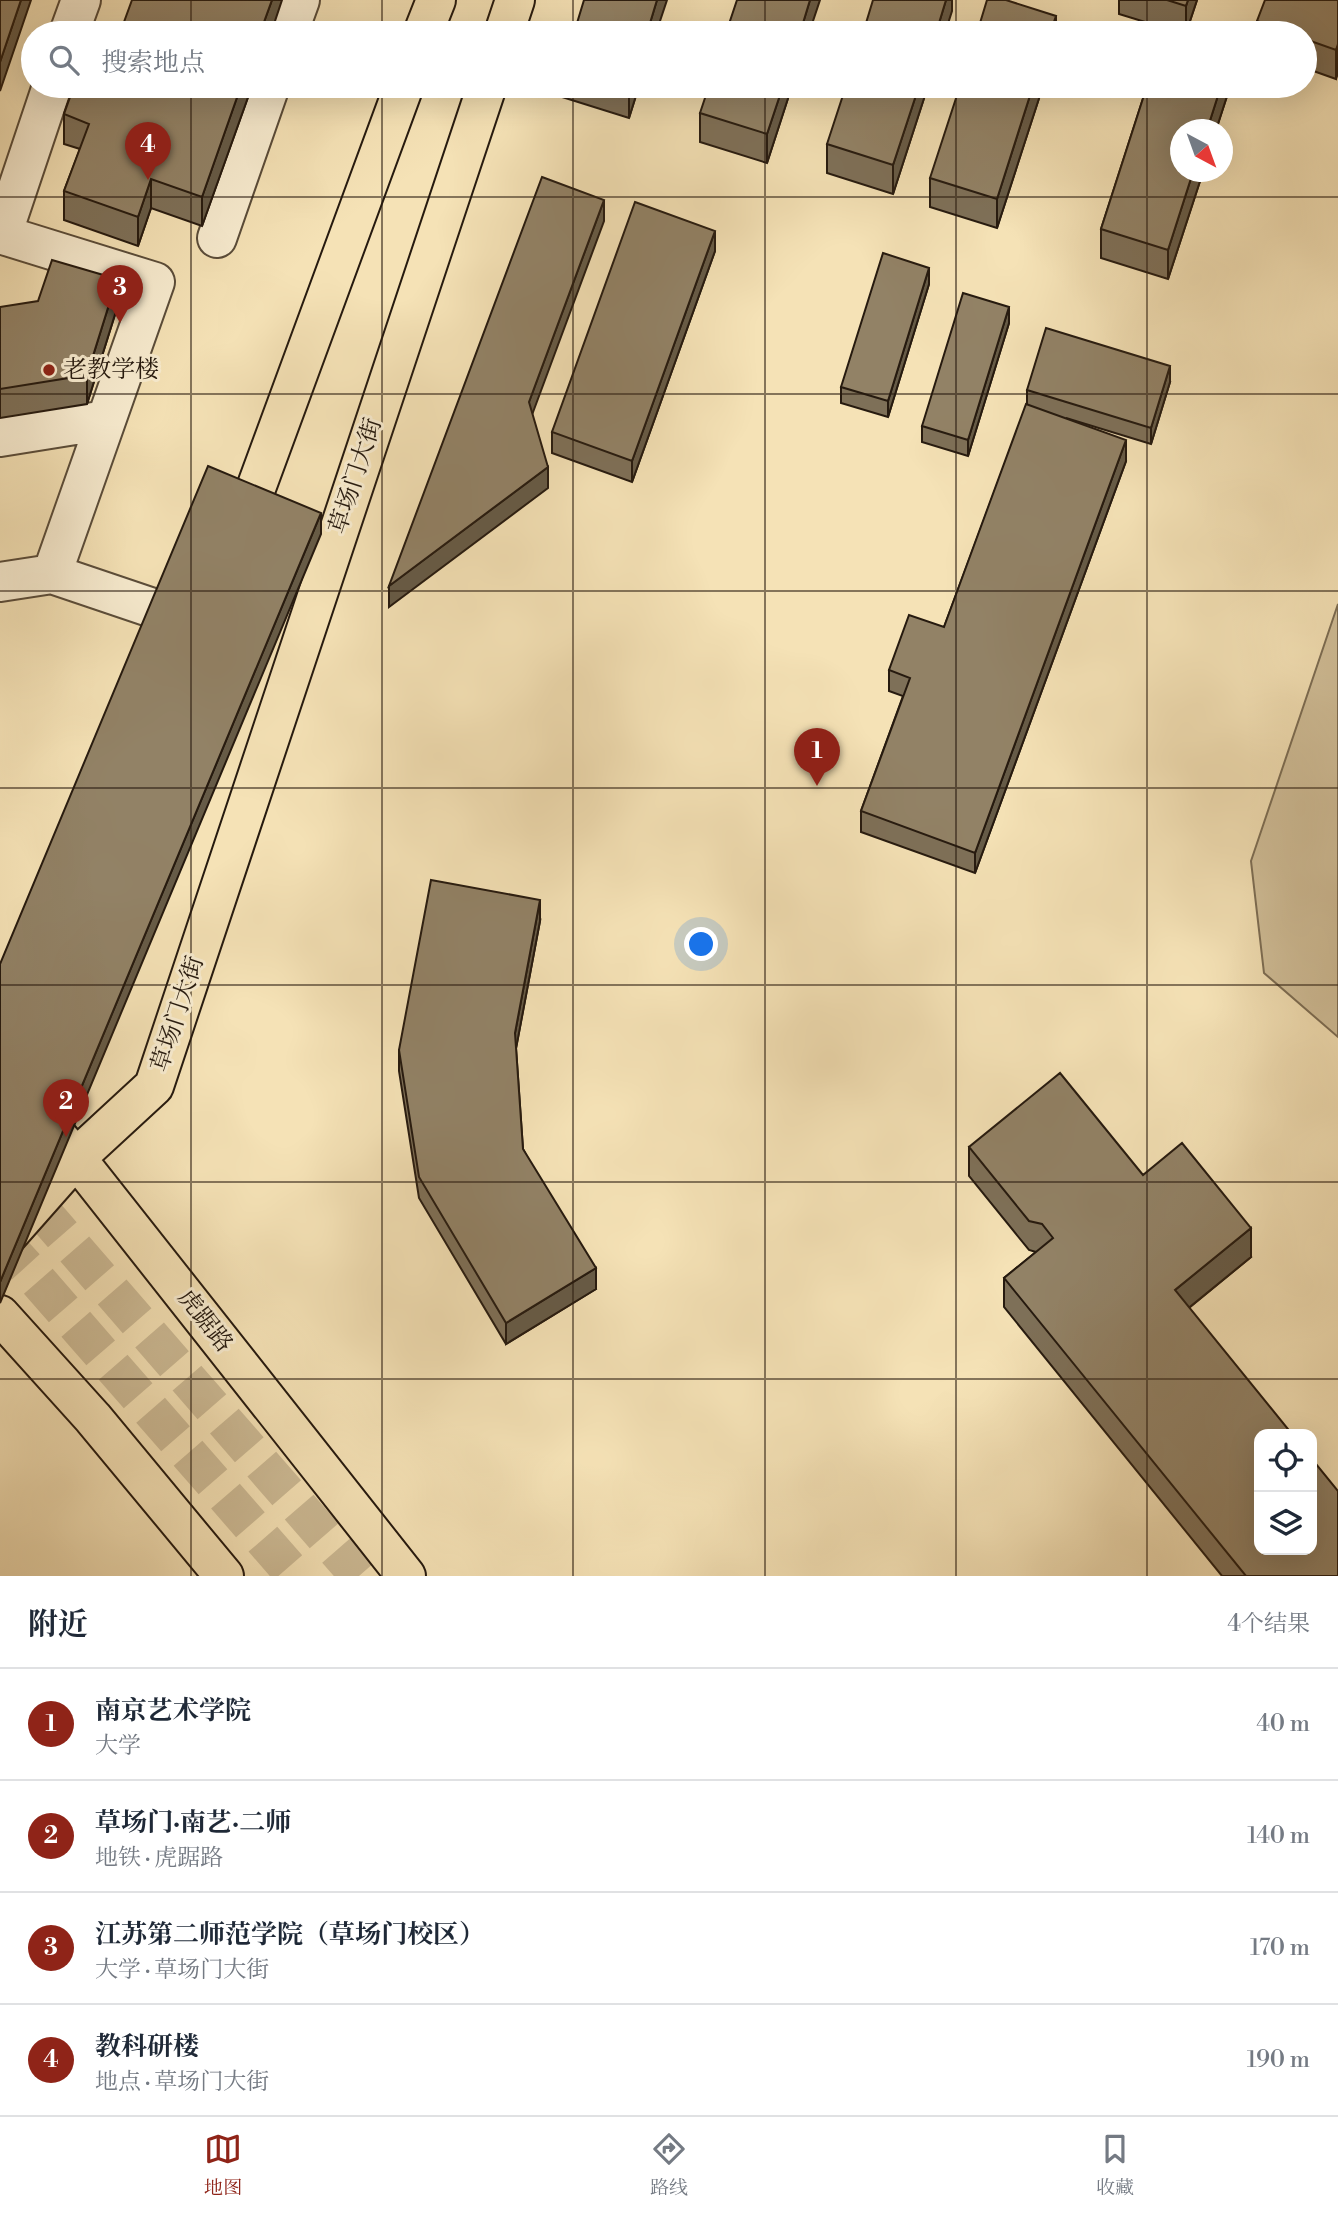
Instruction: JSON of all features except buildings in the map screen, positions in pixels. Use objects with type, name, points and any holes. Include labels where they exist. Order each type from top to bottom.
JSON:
[{"type":"main road","points":[[428,21],[436,0]]},
{"type":"main road","points":[[508,21],[515,0]]},
{"type":"main road","points":[[210,613],[400,98]]},
{"type":"main road","name":"草场门大街","points":[[0,1244],[76,1158],[154,1086],[482,98]]},
{"type":"main road","name":"虎踞路","points":[[0,1069],[76,1158],[406,1576]]},
{"type":"main road","points":[[72,1102],[76,1158]]},
{"type":"main road","points":[[0,1315],[93,1418],[224,1576]]},
{"type":"lane","points":[[73,21],[80,0]]},
{"type":"lane","points":[[292,21],[300,0]]},
{"type":"lane","points":[[48,98],[1,235],[155,282],[52,575]]},
{"type":"lane","points":[[217,238],[266,98]]},
{"type":"lane","points":[[0,437],[107,419]]},
{"type":"lane","points":[[0,582],[52,575],[210,613]]},
{"type":"shaded area","points":[[1338,604],[1338,1037],[1264,973],[1251,861]]},
{"type":"tunnel","points":[[0,1163],[359,1576]]},
{"type":"tunnel","points":[[0,1239],[295,1576]]},
{"type":"place","name":"教科研楼","points":[[148,180]]},
{"type":"place","name":"江苏第二师范学院（草场门校区）","points":[[120,323]]},
{"type":"place","name":"老教学楼","points":[[49,370]]},
{"type":"place","name":"南京艺术学院","points":[[817,786]]},
{"type":"place","name":"草场门·南艺·二师","points":[[66,1137]]}]
